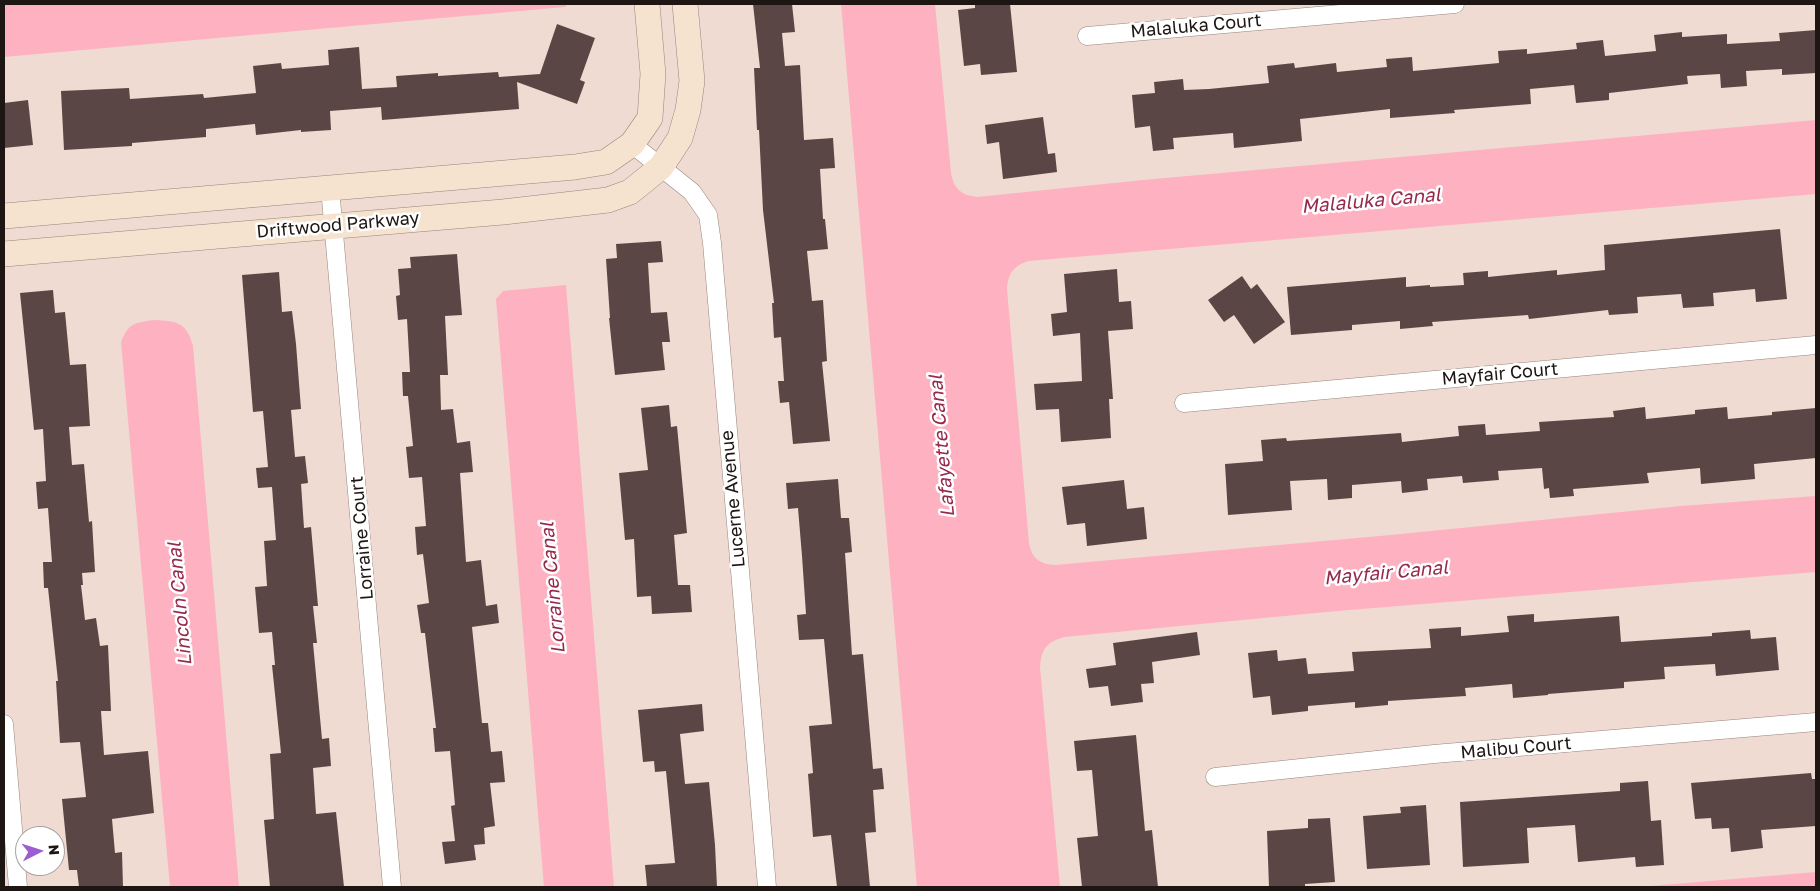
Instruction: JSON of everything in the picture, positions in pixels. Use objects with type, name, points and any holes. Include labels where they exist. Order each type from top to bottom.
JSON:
[{"type":"street","points":[[4,216],[606,162],[632,144],[650,118],[652,74],[647,4]]},
{"type":"street","points":[[662,167],[680,138],[688,110],[692,81],[685,4]]},
{"type":"street","name":"Malaluka Court","points":[[1087,36],[1456,4]]},
{"type":"street","name":"Lucerne Avenue","points":[[632,144],[692,192],[708,215],[712,243],[767,887]]},
{"type":"street","name":"Driftwood Parkway","points":[[4,254],[503,212],[608,200],[630,192],[662,167]]},
{"type":"street","name":"Lorraine Court","points":[[330,188],[392,887]]},
{"type":"street","name":"Mayfair Court","points":[[1184,403],[1816,344]]},
{"type":"street","name":"Malibu Court","points":[[1215,777],[1434,754],[1816,722]]},
{"type":"street","points":[[4,724],[18,887]]},
{"type":"water","points":[[4,4],[568,4],[565,7],[4,57]]},
{"type":"water","points":[[841,4],[935,4],[951,173],[954,183],[959,190],[967,195],[977,197],[1143,180],[1816,120],[1816,194],[1028,261],[1019,265],[1010,274],[1007,289],[1029,543],[1032,553],[1041,562],[1055,565],[1391,535],[1681,506],[1816,496],[1816,572],[1337,611],[1064,637],[1049,644],[1043,651],[1040,667],[1060,887],[917,887]]},
{"type":"water","name":"Lorraine Canal","points":[[566,285],[614,887],[544,887],[496,299],[503,291]]},
{"type":"water","name":"Lincoln Canal","points":[[154,320],[180,324],[191,338],[193,346],[239,887],[170,887],[121,342],[124,335],[133,325]]},
{"type":"water","points":[[1816,872],[1816,887],[1639,887]]},
{"type":"building","points":[[753,4],[792,4],[795,32],[782,33],[785,66],[800,65],[804,140],[833,138],[835,168],[820,169],[823,219],[825,219],[828,249],[807,251],[812,301],[823,300],[827,361],[822,362],[830,441],[793,444],[789,402],[780,403],[778,381],[784,381],[781,337],[774,338],[772,303],[774,303],[763,210],[754,68],[760,68]]},
{"type":"building","points":[[975,4],[1010,4],[1017,72],[981,75],[980,64],[964,66],[958,10],[975,8]]},
{"type":"building","points":[[557,24],[595,38],[580,80],[585,82],[577,104],[517,82],[519,109],[382,120],[381,107],[330,111],[331,130],[301,132],[301,130],[256,135],[255,124],[206,129],[206,137],[132,143],[132,146],[64,150],[61,91],[129,88],[130,99],[203,94],[204,98],[256,93],[253,66],[281,63],[282,69],[329,65],[328,50],[359,47],[362,89],[397,87],[396,76],[438,73],[438,76],[498,72],[499,77],[540,74]]},
{"type":"building","points":[[1816,30],[1816,73],[1782,75],[1782,69],[1746,71],[1747,86],[1721,88],[1720,74],[1687,76],[1688,84],[1609,93],[1609,100],[1576,103],[1574,85],[1530,89],[1531,104],[1454,110],[1455,113],[1390,118],[1390,109],[1300,119],[1302,141],[1234,148],[1233,133],[1173,138],[1174,149],[1153,151],[1150,126],[1135,128],[1132,95],[1155,93],[1154,82],[1183,79],[1184,90],[1209,89],[1269,83],[1267,66],[1294,63],[1295,68],[1336,63],[1337,72],[1387,67],[1386,59],[1412,57],[1413,71],[1499,63],[1498,51],[1527,49],[1527,54],[1577,49],[1576,43],[1603,40],[1605,56],[1656,51],[1654,35],[1682,32],[1682,37],[1727,34],[1727,44],[1780,41],[1779,33]]},
{"type":"building","points":[[28,100],[33,145],[4,148],[4,103]]},
{"type":"building","points":[[1043,117],[1048,154],[1055,153],[1057,172],[1003,179],[999,142],[987,144],[985,125]]},
{"type":"building","points":[[1780,229],[1787,299],[1756,302],[1755,289],[1713,293],[1714,306],[1683,308],[1681,294],[1637,297],[1638,313],[1609,315],[1608,310],[1529,319],[1528,315],[1432,322],[1433,326],[1400,329],[1400,321],[1352,325],[1352,330],[1291,335],[1287,287],[1406,277],[1406,287],[1430,285],[1430,287],[1464,285],[1463,273],[1488,271],[1488,277],[1557,270],[1557,275],[1605,270],[1604,245]]},
{"type":"building","points":[[661,241],[663,262],[648,263],[651,313],[667,312],[670,342],[662,342],[665,370],[615,375],[609,318],[606,259],[617,258],[616,244]]},
{"type":"building","points":[[457,254],[462,315],[445,316],[448,375],[440,375],[441,410],[453,409],[457,443],[470,441],[473,472],[460,473],[466,562],[481,560],[486,606],[497,604],[499,623],[472,627],[482,723],[488,723],[491,752],[502,751],[505,782],[490,783],[495,826],[484,828],[485,844],[474,845],[476,860],[445,864],[442,842],[455,841],[451,806],[455,805],[450,751],[435,752],[433,728],[436,728],[425,633],[421,633],[417,605],[429,603],[423,554],[417,555],[415,527],[426,526],[422,477],[409,478],[406,447],[413,446],[408,396],[403,396],[402,372],[410,372],[407,319],[398,320],[396,296],[400,295],[398,269],[411,268],[410,257]]},
{"type":"building","points":[[1117,269],[1119,302],[1131,301],[1133,329],[1108,331],[1113,399],[1109,399],[1111,438],[1061,442],[1059,409],[1036,410],[1034,384],[1082,381],[1080,333],[1053,336],[1051,314],[1067,312],[1064,274]]},
{"type":"building","points":[[279,272],[282,312],[292,311],[296,344],[301,409],[291,410],[295,457],[305,456],[308,483],[301,484],[304,528],[311,527],[318,606],[313,606],[317,643],[313,643],[322,739],[329,738],[331,766],[313,768],[316,814],[336,812],[344,887],[270,887],[264,820],[274,819],[270,754],[281,753],[272,665],[275,665],[272,632],[259,633],[255,587],[267,586],[264,541],[276,540],[272,487],[258,488],[256,468],[268,467],[263,411],[253,412],[242,275]]},
{"type":"building","points":[[1242,276],[1251,289],[1257,284],[1285,322],[1254,344],[1234,315],[1224,322],[1208,300]]},
{"type":"building","points":[[53,290],[55,313],[65,312],[70,365],[86,364],[90,426],[69,427],[72,465],[84,464],[89,522],[92,521],[95,572],[82,573],[83,585],[81,585],[85,620],[96,618],[100,646],[108,645],[111,711],[101,711],[104,755],[148,751],[154,813],[112,819],[115,853],[122,852],[123,887],[79,887],[77,870],[69,870],[62,799],[86,797],[80,742],[60,743],[56,681],[58,681],[48,588],[44,588],[43,562],[52,562],[48,508],[38,509],[36,482],[46,481],[43,429],[34,430],[20,293]]},
{"type":"building","points":[[669,405],[671,427],[677,426],[687,533],[674,535],[678,585],[690,585],[692,612],[652,614],[651,596],[637,597],[634,539],[625,540],[619,473],[648,470],[641,408]]},
{"type":"building","points":[[1645,407],[1646,419],[1695,414],[1695,410],[1727,407],[1728,419],[1816,408],[1816,458],[1754,464],[1755,479],[1701,484],[1700,468],[1647,473],[1649,483],[1573,489],[1574,496],[1550,498],[1549,488],[1544,489],[1542,468],[1498,471],[1499,480],[1463,483],[1462,476],[1427,479],[1428,490],[1402,493],[1401,481],[1352,485],[1352,498],[1328,500],[1327,479],[1290,481],[1292,510],[1228,515],[1225,464],[1263,461],[1261,440],[1286,438],[1287,441],[1401,433],[1402,442],[1459,436],[1458,426],[1485,424],[1486,435],[1540,431],[1539,422],[1614,417],[1613,411]]},
{"type":"building","points":[[838,479],[841,518],[849,518],[852,552],[845,553],[852,655],[863,654],[873,769],[882,768],[884,789],[873,790],[876,832],[865,833],[870,887],[837,887],[831,835],[813,837],[808,774],[813,773],[809,726],[832,724],[824,639],[799,640],[797,615],[806,614],[802,556],[798,508],[788,509],[786,483]]},
{"type":"building","points":[[1124,480],[1127,509],[1144,507],[1147,539],[1087,546],[1085,523],[1067,525],[1062,487]]},
{"type":"building","points":[[1534,614],[1534,622],[1619,616],[1621,642],[1712,636],[1712,633],[1750,630],[1751,639],[1776,637],[1779,670],[1716,676],[1715,664],[1664,667],[1665,679],[1624,682],[1624,688],[1513,698],[1512,684],[1465,688],[1466,696],[1388,701],[1388,705],[1355,708],[1355,702],[1308,706],[1308,711],[1272,715],[1270,696],[1253,698],[1248,653],[1277,650],[1278,661],[1306,658],[1308,674],[1354,671],[1352,652],[1431,648],[1429,629],[1461,627],[1461,636],[1509,632],[1507,616]]},
{"type":"building","points":[[1197,632],[1200,655],[1152,662],[1154,683],[1141,684],[1143,702],[1111,706],[1108,686],[1089,688],[1086,669],[1116,665],[1113,643]]},
{"type":"building","points":[[702,704],[704,731],[680,734],[685,784],[709,782],[717,887],[647,887],[645,865],[675,863],[666,771],[655,772],[654,761],[643,762],[638,710]]},
{"type":"building","points":[[1136,735],[1145,831],[1152,830],[1158,887],[1082,887],[1077,838],[1098,836],[1092,770],[1077,771],[1074,741]]},
{"type":"building","points":[[1811,773],[1812,779],[1816,779],[1816,826],[1761,830],[1763,848],[1731,852],[1729,828],[1712,829],[1711,818],[1695,819],[1691,783]]},
{"type":"building","points":[[1648,781],[1651,821],[1661,820],[1664,865],[1636,867],[1635,857],[1578,862],[1575,825],[1527,828],[1529,863],[1463,867],[1460,802],[1620,791],[1620,783]]},
{"type":"building","points":[[1426,805],[1430,865],[1367,869],[1363,816],[1401,813],[1400,807]]},
{"type":"building","points":[[1330,818],[1335,882],[1305,884],[1305,887],[1269,887],[1267,831],[1308,828],[1308,819]]},
{"type":"water label","name":"Malaluka Canal","points":[[1371,201]]},
{"type":"water label","name":"Lafayette Canal","points":[[942,446]]},
{"type":"water label","name":"Mayfair Canal","points":[[1386,573]]}]
